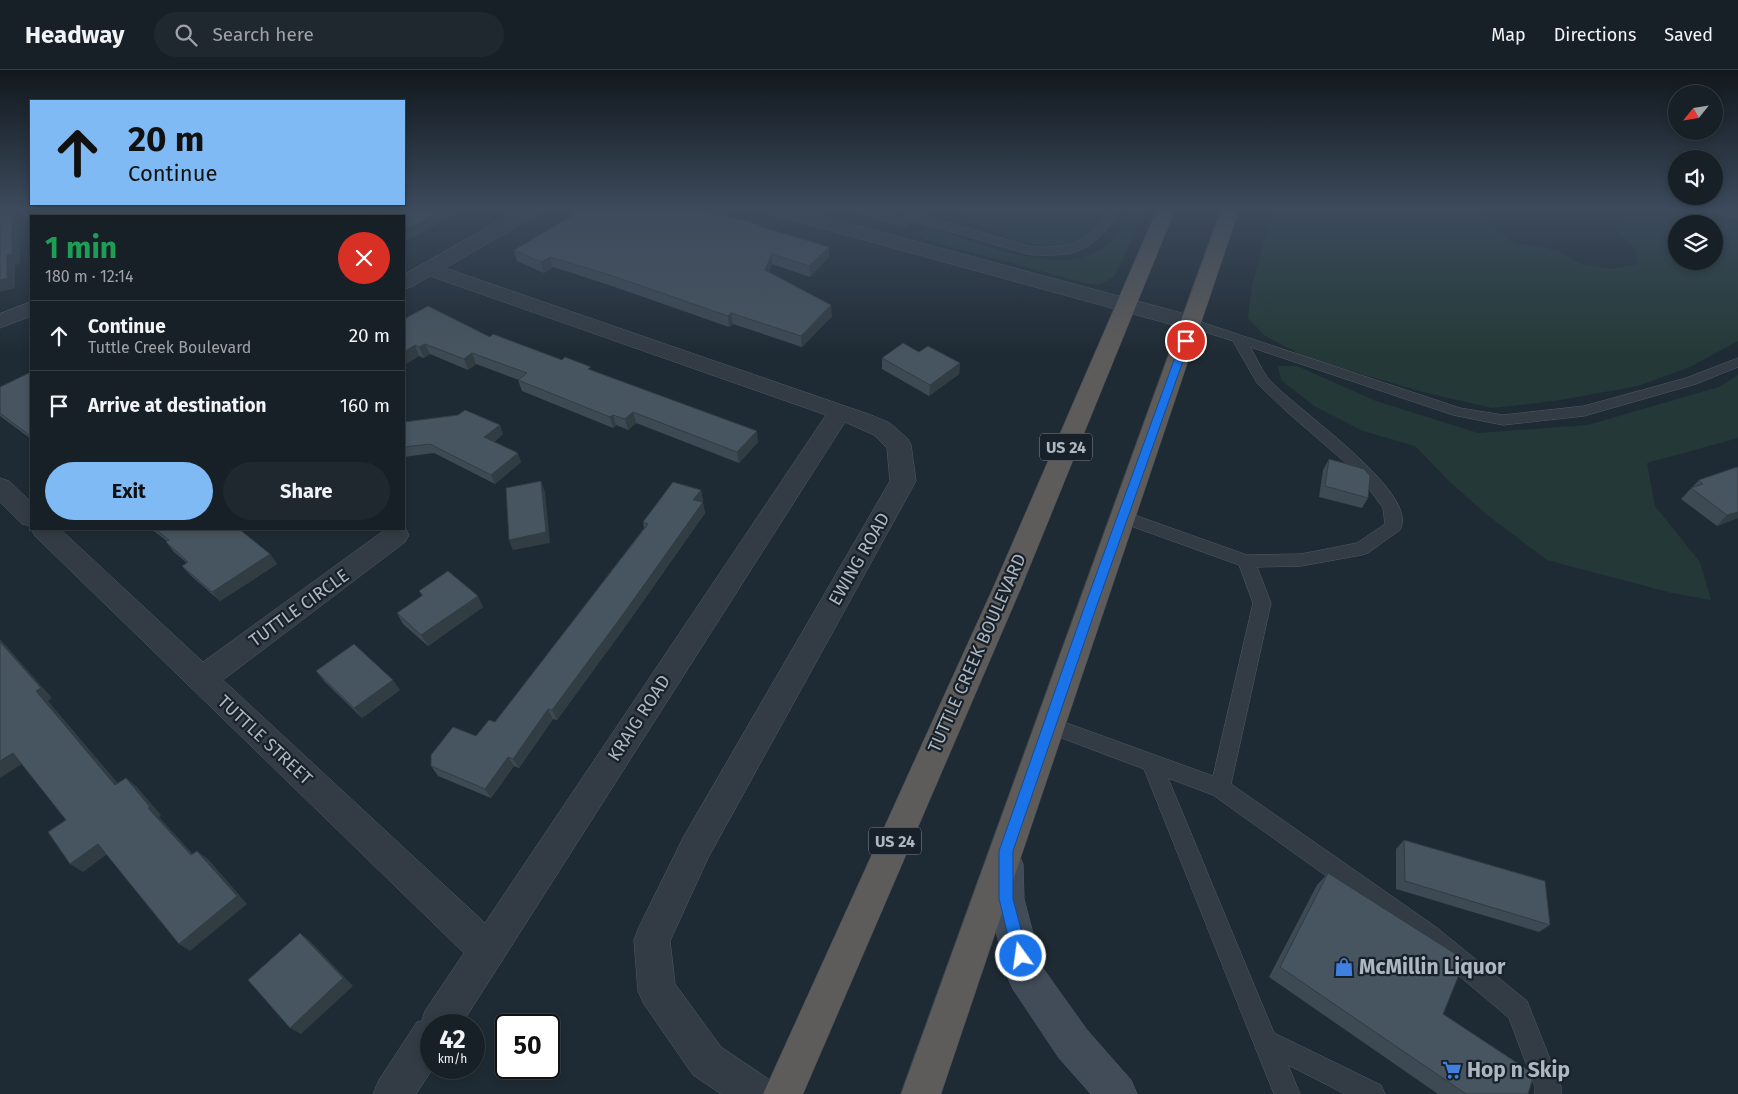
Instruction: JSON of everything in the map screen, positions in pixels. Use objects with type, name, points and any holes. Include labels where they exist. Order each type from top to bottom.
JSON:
[{"type":"highway","name":"TUTTLE CREEK BOULEVARD","points":[[783,1094],[1007,588],[1146,258]]},
{"type":"highway","points":[[921,1094],[1214,258]]},
{"type":"main road","points":[[1006,851],[1006,899],[1026,976],[1073,1044],[1117,1094]]},
{"type":"street","points":[[405,282],[448,258]]},
{"type":"street","points":[[952,258],[1192,323]]},
{"type":"street","name":"EWING ROAD","points":[[428,269],[840,412],[882,429],[899,445],[903,481],[696,847],[652,940],[657,991],[707,1061],[756,1094]]},
{"type":"street","points":[[0,322],[30,308]]},
{"type":"street","name":"KRAIG ROAD","points":[[446,1014],[840,412]]},
{"type":"street","points":[[0,487],[21,511]]},
{"type":"street","name":"TUTTLE STREET","points":[[45,530],[487,950]]},
{"type":"street","name":"TUTTLE CIRCLE","points":[[201,680],[396,535]]},
{"type":"street","points":[[394,1094],[420,1053]]},
{"type":"lane","points":[[1192,323],[1458,412],[1503,420],[1584,411],[1691,381],[1738,362]]},
{"type":"lane","points":[[1123,517],[1246,561],[1300,560],[1362,549],[1394,526],[1391,507],[1375,485],[1351,458],[1292,409],[1262,380],[1238,338]]},
{"type":"lane","points":[[1220,788],[1262,603],[1246,561]]},
{"type":"lane","points":[[1050,725],[1220,788],[1428,935],[1518,1010],[1548,1087],[1548,1094]]},
{"type":"lane","points":[[1152,763],[1287,1094]]},
{"type":"lane","points":[[1265,1041],[1372,1094]]},
{"type":"green space","points":[[992,258],[1035,258],[1064,260],[1076,258],[1123,258],[1115,276],[1101,284],[1089,284]]},
{"type":"green space","points":[[1259,258],[1570,258],[1581,264],[1610,269],[1638,264],[1637,258],[1668,258],[1668,270],[1723,270],[1723,258],[1738,258],[1738,341],[1690,367],[1638,386],[1554,401],[1492,408],[1423,392],[1307,358],[1265,336],[1248,318],[1252,286]]},
{"type":"green space","points":[[1278,366],[1297,366],[1376,401],[1478,433],[1588,425],[1719,387],[1738,375],[1738,438],[1647,463],[1655,506],[1700,562],[1711,600],[1672,593],[1547,560],[1486,514],[1450,482],[1415,446],[1363,431],[1314,406],[1281,380]]},
{"type":"building","points":[[0,258],[7,258],[7,278],[0,280]]},
{"type":"building","points":[[532,258],[549,258],[541,262]]},
{"type":"building","points":[[553,258],[770,258],[765,270],[831,305],[801,336],[731,313],[728,316],[607,274]]},
{"type":"building","points":[[784,258],[818,258],[809,266]]},
{"type":"building","points":[[428,306],[490,337],[493,334],[562,360],[565,357],[591,367],[588,369],[757,431],[737,452],[633,412],[625,419],[613,415],[610,417],[518,380],[527,373],[472,353],[464,359],[425,344],[419,347],[415,345],[405,351],[405,318]]},
{"type":"building","points":[[903,343],[919,352],[928,346],[960,363],[930,385],[882,358]]},
{"type":"building","points":[[30,372],[29,435],[0,413],[0,387]]},
{"type":"building","points":[[465,410],[500,425],[484,437],[518,453],[491,475],[430,444],[405,447],[405,422],[458,415]]},
{"type":"building","points":[[1329,459],[1364,469],[1370,476],[1368,498],[1325,486]]},
{"type":"building","points":[[1738,467],[1738,512],[1727,515],[1691,488],[1703,484],[1699,480]]},
{"type":"building","points":[[541,481],[546,532],[509,540],[506,488]]},
{"type":"building","points":[[673,482],[701,490],[693,500],[703,502],[624,613],[552,710],[548,709],[513,759],[508,757],[485,789],[431,766],[431,755],[453,727],[476,736],[489,720],[495,722],[648,524],[643,522]]},
{"type":"building","points":[[156,530],[240,530],[270,554],[212,592],[182,566],[188,562],[166,542],[169,540]]},
{"type":"building","points":[[448,571],[478,596],[421,635],[397,613],[423,595],[419,591]]},
{"type":"building","points":[[0,642],[41,688],[36,691],[115,785],[126,778],[150,807],[148,808],[191,855],[197,851],[237,896],[179,944],[98,844],[70,864],[48,832],[66,820],[13,753],[0,761]]},
{"type":"building","points":[[354,644],[393,680],[354,708],[316,671]]},
{"type":"building","points":[[1404,840],[1545,881],[1550,925],[1405,881]]},
{"type":"building","points":[[1328,873],[1465,960],[1443,1014],[1534,1074],[1528,1094],[1466,1094],[1280,967]]},
{"type":"building","points":[[300,933],[343,978],[290,1028],[248,980]]},
{"type":"place","name":"McMillin Liquor","points":[[1344,967]]},
{"type":"place","name":"Hop n Skip","points":[[1452,1070]]},
{"type":"route","points":[[1021,956],[1006,899],[1006,851],[1090,608],[1186,341]]}]
